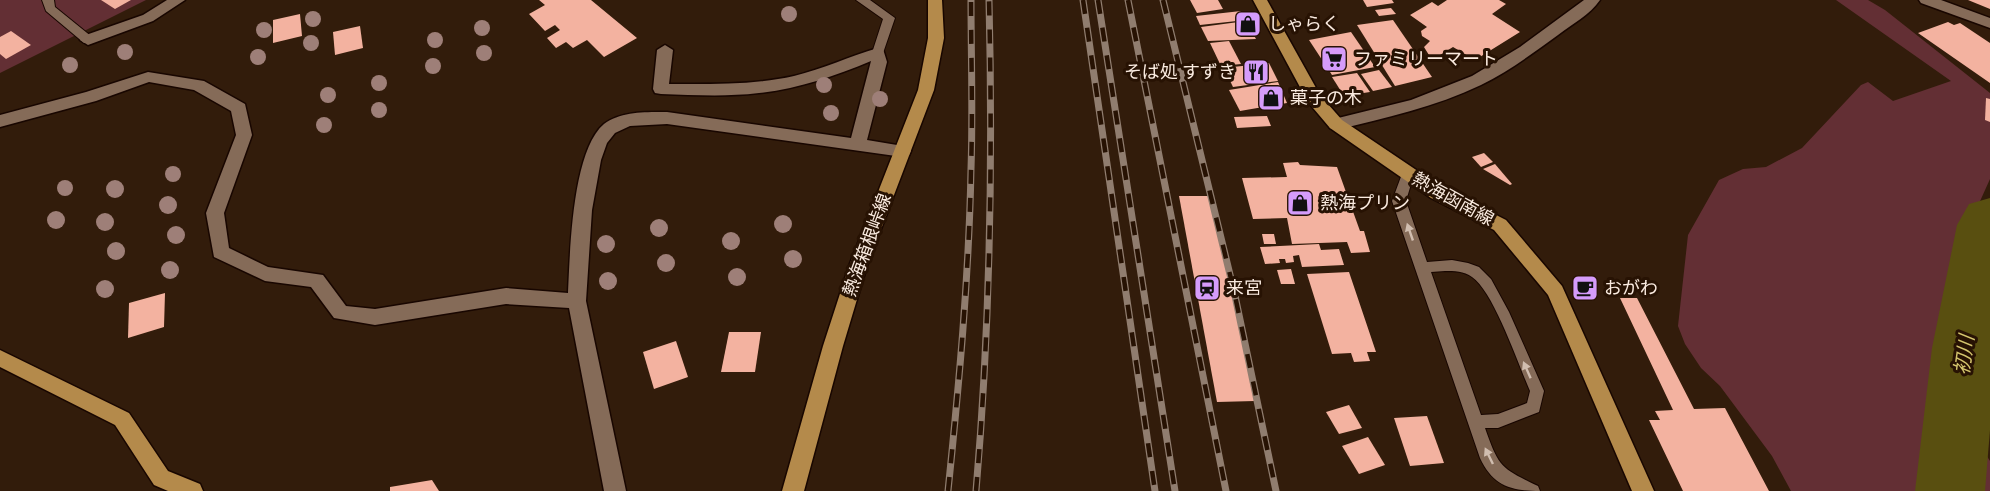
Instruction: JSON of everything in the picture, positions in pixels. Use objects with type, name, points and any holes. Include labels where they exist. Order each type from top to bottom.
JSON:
[{"type":"main road","name":"熱海箱根峠線","points":[[793,491],[832,346],[851,289],[926,90],[936,38],[935,0]]},
{"type":"main road","name":"熱海函南線","points":[[1260,0],[1314,98],[1336,124],[1437,193],[1500,225],[1554,291],[1643,491]]},
{"type":"main road","points":[[0,358],[122,419],[161,478],[192,491]]},
{"type":"street","points":[[88,40],[148,18],[178,0]]},
{"type":"street","points":[[1336,124],[1409,107],[1461,88],[1513,57],[1586,8],[1593,0]]},
{"type":"street","points":[[1926,0],[1990,23]]},
{"type":"street","points":[[665,50],[661,89],[744,89],[779,85],[826,73],[878,53],[879,62],[858,144]]},
{"type":"street","points":[[0,121],[90,97],[148,78],[198,85],[239,108],[244,135],[215,213],[220,252],[265,273],[316,280],[341,313],[375,317],[506,296],[578,301]]},
{"type":"street","points":[[615,491],[578,301],[582,208],[597,148],[607,130],[633,118],[667,118],[903,151]]},
{"type":"lane","points":[[48,0],[50,8],[88,40]]},
{"type":"lane","points":[[862,0],[889,18],[878,53]]},
{"type":"lane","points":[[1408,174],[1399,201],[1488,458],[1500,475],[1532,491]]},
{"type":"lane","points":[[1422,268],[1459,267],[1480,275],[1493,294],[1537,392],[1534,407],[1498,421],[1476,422]]},
{"type":"shaded area","points":[[0,0],[146,0],[0,73]]},
{"type":"shaded area","points":[[1836,0],[1868,0],[1885,10],[1990,93],[1990,179],[1972,219],[1949,318],[1938,329],[1958,411],[1990,461],[1990,491],[1791,491],[1772,456],[1720,386],[1701,368],[1685,344],[1678,326],[1688,235],[1719,180],[1743,169],[1766,167],[1802,148],[1861,85],[1868,82],[1893,101],[1951,81]]},
{"type":"building","points":[[101,0],[131,0],[115,9]]},
{"type":"building","points":[[539,0],[591,0],[637,38],[604,57],[587,40],[573,48],[566,42],[556,48],[547,38],[560,30],[555,25],[545,31],[529,14],[545,5]]},
{"type":"building","points":[[1190,0],[1218,0],[1223,9],[1197,13]]},
{"type":"building","points":[[1363,0],[1392,0],[1394,3],[1367,7]]},
{"type":"building","points":[[1447,0],[1499,0],[1506,4],[1492,14],[1520,32],[1475,60],[1453,47],[1432,60],[1424,47],[1430,41],[1422,36],[1421,31],[1427,27],[1410,15],[1432,2],[1438,6]]},
{"type":"building","points":[[1968,0],[1990,0],[1990,9]]},
{"type":"building","points":[[1391,8],[1396,14],[1379,16],[1375,10]]},
{"type":"building","points":[[1241,11],[1246,20],[1200,25],[1196,16]]},
{"type":"building","points":[[300,14],[302,36],[273,43],[273,20]]},
{"type":"building","points":[[1393,20],[1432,77],[1395,86],[1357,25]]},
{"type":"building","points":[[1246,21],[1256,39],[1208,41],[1201,27]]},
{"type":"building","points":[[1948,22],[1954,25],[1960,23],[1990,43],[1990,83],[1918,33]]},
{"type":"building","points":[[360,26],[363,48],[335,55],[333,32]]},
{"type":"building","points":[[11,31],[31,45],[6,59],[0,54],[0,37]]},
{"type":"building","points":[[1351,32],[1375,67],[1332,75],[1309,40]]},
{"type":"building","points":[[1229,41],[1241,64],[1221,66],[1210,43]]},
{"type":"building","points":[[1269,63],[1278,81],[1233,87],[1224,68]]},
{"type":"building","points":[[1379,70],[1392,87],[1373,91],[1361,74]]},
{"type":"building","points":[[1357,73],[1370,92],[1344,96],[1332,77]]},
{"type":"building","points":[[1278,82],[1287,103],[1240,111],[1229,90]]},
{"type":"building","points":[[1986,98],[1990,99],[1990,122],[1985,120]]},
{"type":"building","points":[[1267,116],[1271,126],[1237,128],[1234,117]]},
{"type":"building","points":[[1484,153],[1493,162],[1481,167],[1472,157]]},
{"type":"building","points":[[1298,162],[1300,165],[1337,167],[1360,231],[1364,231],[1370,252],[1351,253],[1347,242],[1292,244],[1287,218],[1253,219],[1242,178],[1287,177],[1283,163]]},
{"type":"building","points":[[1495,164],[1512,184],[1510,185],[1483,169]]},
{"type":"building","points":[[1179,196],[1212,196],[1255,401],[1217,402]]},
{"type":"building","points":[[1262,234],[1274,234],[1276,244],[1264,244]]},
{"type":"building","points":[[1319,244],[1321,250],[1339,249],[1344,265],[1302,267],[1299,255],[1293,256],[1294,262],[1286,263],[1285,259],[1279,259],[1280,263],[1265,264],[1260,247]]},
{"type":"building","points":[[1291,269],[1295,284],[1281,284],[1277,270]]},
{"type":"building","points":[[1349,272],[1376,352],[1367,352],[1370,361],[1354,362],[1351,353],[1332,354],[1307,274]]},
{"type":"building","points":[[165,293],[164,327],[128,338],[129,303]]},
{"type":"building","points":[[1620,298],[1637,298],[1694,409],[1725,408],[1769,491],[1683,491],[1649,420],[1660,420],[1655,411],[1673,410]]},
{"type":"building","points":[[729,332],[761,332],[755,372],[721,372]]},
{"type":"building","points":[[676,341],[688,377],[654,389],[643,352]]},
{"type":"building","points":[[1349,405],[1362,428],[1339,434],[1326,412]]},
{"type":"building","points":[[1427,416],[1444,463],[1410,466],[1394,418]]},
{"type":"building","points":[[1368,437],[1385,465],[1359,474],[1342,446]]},
{"type":"building","points":[[432,480],[439,491],[390,491],[390,487]]},
{"type":"waterway","name":"初川","points":[[1950,491],[1964,348],[1987,225],[1990,220]]},
{"type":"railway","points":[[948,491],[960,370],[970,209],[971,0]]},
{"type":"railway","points":[[976,491],[989,246],[991,123],[989,0]]},
{"type":"railway","points":[[1083,0],[1155,491]]},
{"type":"railway","points":[[1098,0],[1175,491]]},
{"type":"railway","points":[[1128,0],[1226,491]]},
{"type":"railway","points":[[1163,0],[1234,291],[1276,491]]},
{"type":"place","name":"しゃらく","points":[[1248,24]]},
{"type":"place","name":"ファミリーマート","points":[[1334,59]]},
{"type":"place","name":"そば処 すずき","points":[[1256,72]]},
{"type":"place","name":"菓子の木","points":[[1271,98]]},
{"type":"place","name":"熱海プリン","points":[[1300,203]]},
{"type":"place","name":"来宮","points":[[1207,288]]},
{"type":"place","name":"おがわ","points":[[1585,288]]}]
